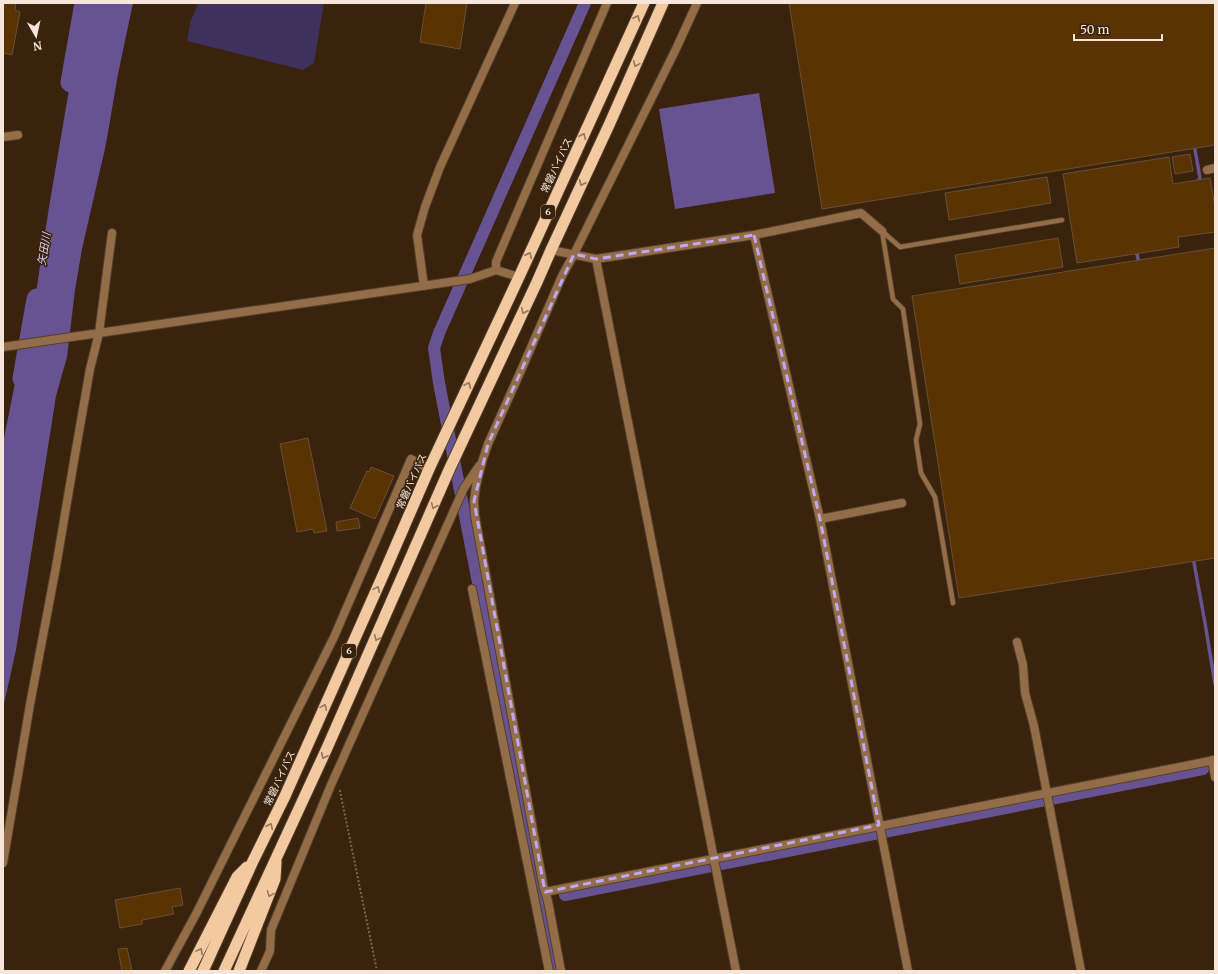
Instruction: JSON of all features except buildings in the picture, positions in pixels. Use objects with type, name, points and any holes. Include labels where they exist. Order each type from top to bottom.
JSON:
[{"type":"highway","name":"常磐バイパス","points":[[203,971],[215,933],[253,861],[294,775],[442,440],[519,277],[644,3]]},
{"type":"highway","name":"6","points":[[224,971],[330,741],[449,470],[537,282],[663,3]]},
{"type":"highway","name":"6","points":[[239,971],[275,879],[276,858]]},
{"type":"highway","name":"6","points":[[189,971],[215,933]]},
{"type":"street","points":[[424,286],[417,234],[425,207],[440,167],[515,3]]},
{"type":"street","points":[[496,270],[496,262],[501,250],[608,3]]},
{"type":"street","points":[[562,971],[545,892],[475,516],[474,501],[476,486],[488,444],[562,276],[676,49],[697,3]]},
{"type":"street","points":[[3,137],[18,135]]},
{"type":"street","points":[[551,250],[596,259],[754,235],[861,213],[882,231]]},
{"type":"street","points":[[3,863],[97,333],[112,233]]},
{"type":"street","points":[[754,235],[820,519],[908,971]]},
{"type":"street","points":[[596,259],[736,971]]},
{"type":"street","points":[[3,347],[451,282],[470,279],[496,270],[519,277]]},
{"type":"street","points":[[166,971],[334,637],[411,459],[429,469]]},
{"type":"street","points":[[261,971],[270,951],[271,930],[331,784],[464,488],[482,462]]},
{"type":"street","points":[[820,519],[902,503]]},
{"type":"street","points":[[472,589],[549,971]]},
{"type":"street","points":[[1017,642],[1023,665],[1026,698],[1034,726],[1081,971]]},
{"type":"street","points":[[545,892],[1214,760],[1215,777]]},
{"type":"street","points":[[536,906],[548,903]]},
{"type":"lane","points":[[882,231],[900,247],[1062,220]]},
{"type":"lane","points":[[882,231],[893,299],[903,309],[920,424],[916,440],[921,473],[935,497],[953,603]]},
{"type":"path","points":[[331,784],[340,791],[377,971]]},
{"type":"highlighted area","points":[[754,235],[820,519],[879,825],[545,892],[474,501],[488,444],[574,254],[596,259]]},
{"type":"shaded area","points":[[198,3],[324,3],[314,63],[303,70],[187,41],[190,23]]},
{"type":"water","points":[[86,3],[133,3],[118,74],[106,144],[82,249],[75,290],[67,357],[56,396],[16,650],[3,708],[3,443],[15,383],[30,345],[49,207],[70,84]]},
{"type":"water","points":[[759,93],[775,193],[675,209],[659,109]]},
{"type":"waterway","name":"矢田川","points":[[71,82],[85,3]]},
{"type":"waterway","points":[[554,971],[439,383],[434,348],[439,333],[585,3]]},
{"type":"waterway","points":[[1194,144],[1200,178],[1197,183]]},
{"type":"waterway","points":[[1136,250],[1139,263]]},
{"type":"waterway","name":"矢田川","points":[[23,378],[37,299]]},
{"type":"waterway","points":[[1193,557],[1215,684]]},
{"type":"waterway","points":[[565,895],[1203,769]]}]
